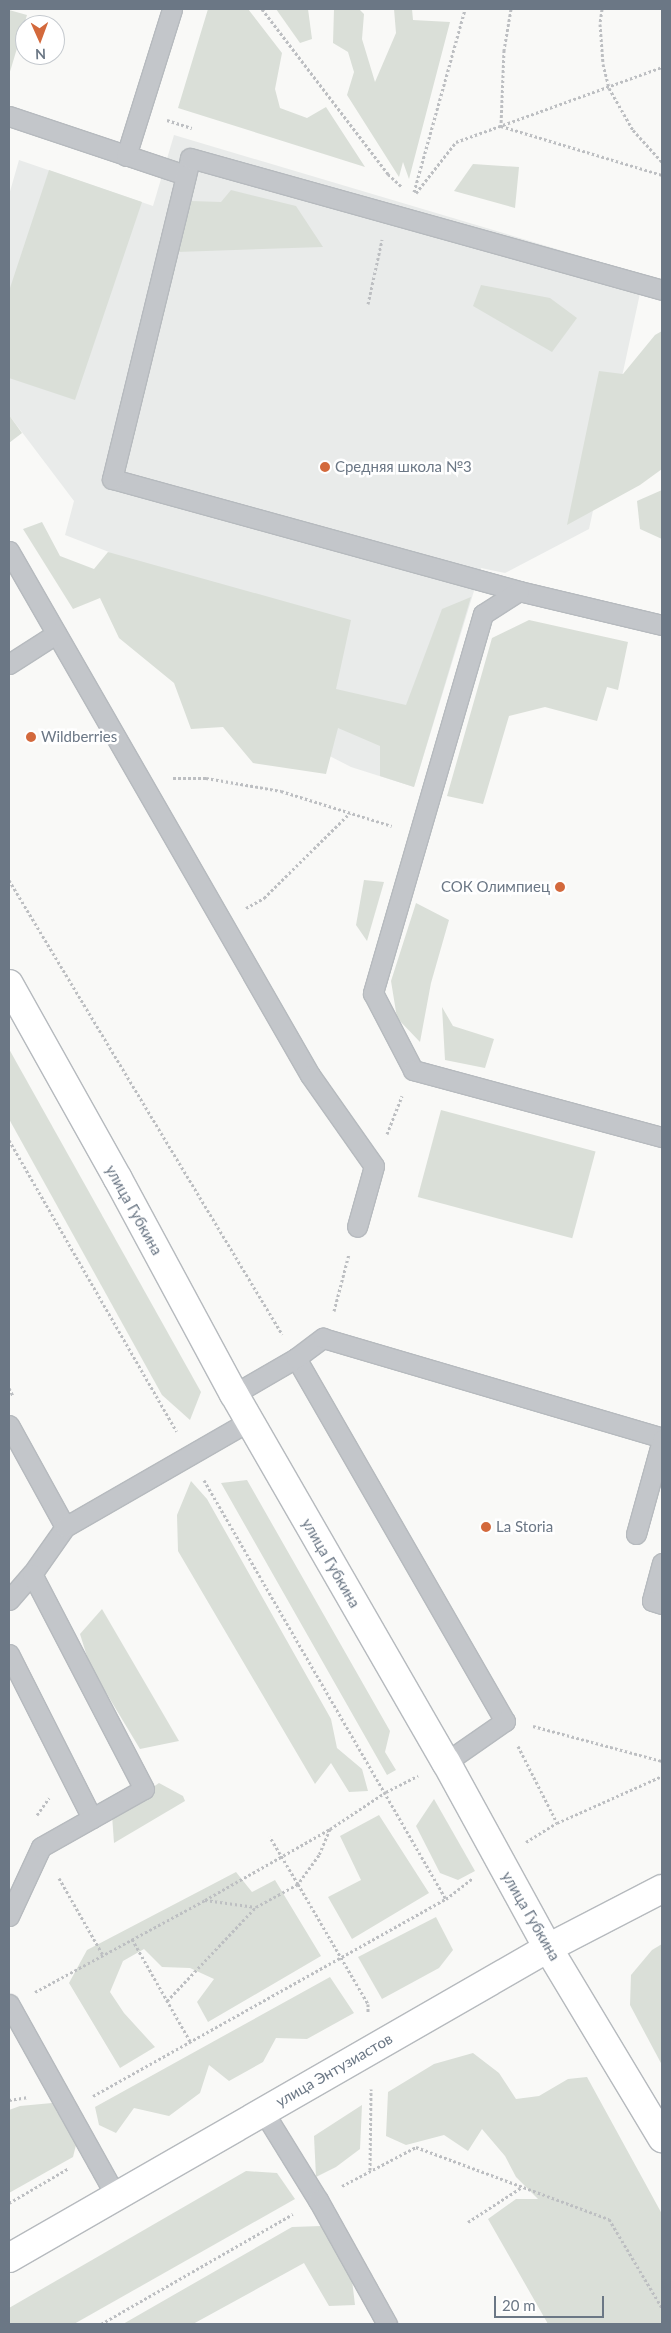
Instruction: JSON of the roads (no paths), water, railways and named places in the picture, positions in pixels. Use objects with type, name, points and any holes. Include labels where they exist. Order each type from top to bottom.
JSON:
[{"type":"main road","name":"улица Губкина","points":[[9,984],[118,1179],[249,1421],[446,1762],[548,1948],[662,2138]]},
{"type":"main road","name":"улица Энтузиастов","points":[[9,2258],[548,1948],[662,1889]]},
{"type":"lane","points":[[126,156],[172,9]]},
{"type":"lane","points":[[9,116],[185,175]]},
{"type":"lane","points":[[662,290],[190,158],[112,479],[518,591],[662,625]]},
{"type":"lane","points":[[9,551],[310,1075],[374,1166],[357,1227]]},
{"type":"lane","points":[[518,591],[483,614],[373,993],[413,1070],[662,1136]]},
{"type":"lane","points":[[9,664],[56,634]]},
{"type":"lane","points":[[234,1394],[296,1358],[323,1338],[662,1439],[636,1534]]},
{"type":"lane","points":[[296,1358],[505,1721],[446,1762]]},
{"type":"lane","points":[[9,1600],[32,1574],[65,1527],[249,1421]]},
{"type":"lane","points":[[9,1425],[65,1527]]},
{"type":"lane","points":[[662,1563],[652,1601],[662,1604]]},
{"type":"lane","points":[[9,1916],[41,1847],[144,1789],[32,1574]]},
{"type":"lane","points":[[9,1654],[92,1818]]},
{"type":"lane","points":[[9,2005],[62,2096],[116,2196]]},
{"type":"lane","points":[[263,2111],[318,2200],[387,2324]]},
{"type":"place","name":"Средняя школа №3","points":[[325,467]]},
{"type":"place","name":"Wildberries","points":[[31,737]]},
{"type":"place","name":"СОК Олимпиец","points":[[560,887]]},
{"type":"place","name":"La Storia","points":[[486,1527]]}]
